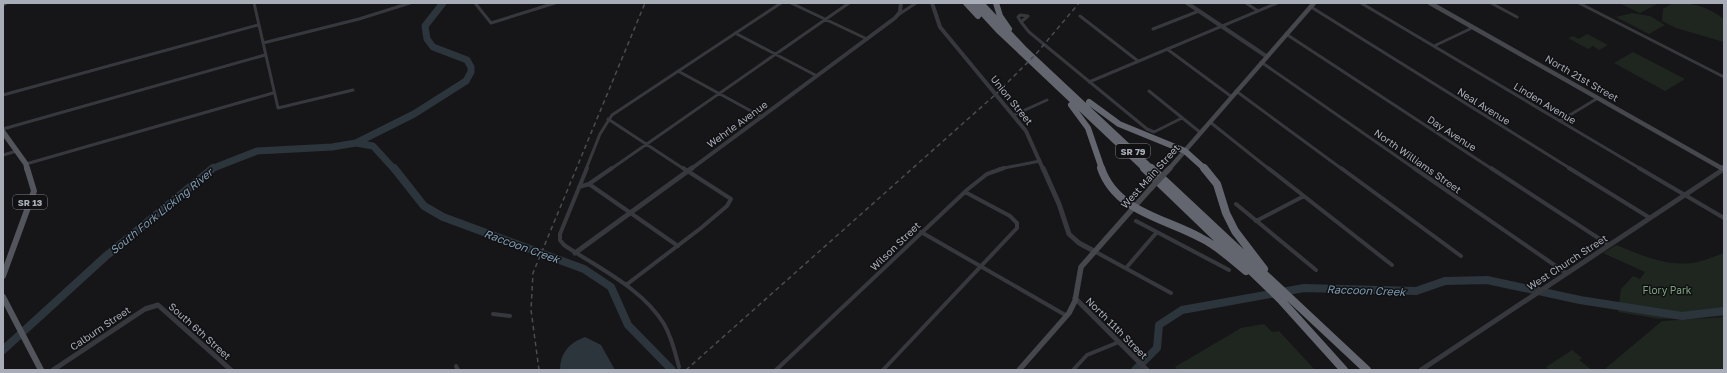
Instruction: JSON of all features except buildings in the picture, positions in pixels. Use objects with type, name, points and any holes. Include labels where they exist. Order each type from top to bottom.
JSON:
[{"type":"highway","points":[[966,3],[998,35],[1006,37]]},
{"type":"highway","name":"SR 79","points":[[973,3],[1006,37],[1061,86]]},
{"type":"highway","name":"SR 79","points":[[981,3],[1061,86],[1266,281],[1282,290],[1367,370]]},
{"type":"highway","points":[[996,3],[1000,16],[1025,50]]},
{"type":"highway","points":[[1266,281],[1202,238],[1134,208],[1118,196],[1105,179],[1088,128],[1060,93],[1061,86],[1074,89],[1095,108],[1119,124],[1185,151],[1202,164],[1215,179],[1226,213],[1235,231],[1254,257],[1266,281],[1344,370]]},
{"type":"main road","name":"North 21st Street","points":[[1430,3],[1724,169]]},
{"type":"main road","name":"West Main Street","points":[[1019,370],[1067,316],[1075,298],[1079,273],[1094,251],[1201,133],[1266,56],[1312,5]]},
{"type":"main road","name":"SR 13","points":[[3,131],[26,164],[34,191],[3,276]]},
{"type":"main road","points":[[3,297],[41,370]]},
{"type":"street","points":[[254,3],[273,93],[278,108],[353,90]]},
{"type":"street","points":[[263,43],[358,19],[410,3]]},
{"type":"street","points":[[475,3],[491,23],[555,3]]},
{"type":"street","points":[[679,367],[674,344],[665,326],[654,311],[626,285],[564,245],[560,240],[560,234],[598,138],[608,119],[624,106],[781,3]]},
{"type":"street","points":[[791,3],[867,39]]},
{"type":"street","points":[[579,187],[589,184],[849,3]]},
{"type":"street","points":[[898,15],[901,3]]},
{"type":"street","points":[[898,15],[916,3]]},
{"type":"street","name":"Union Street","points":[[932,3],[940,27],[1026,131],[1059,204],[1067,231],[1074,240],[1094,251]]},
{"type":"street","points":[[1187,3],[1266,56]]},
{"type":"street","points":[[1246,3],[1258,11]]},
{"type":"street","points":[[1089,82],[1277,3]]},
{"type":"street","name":"Linden Avenue","points":[[1361,3],[1722,217]]},
{"type":"street","points":[[1491,3],[1517,17]]},
{"type":"street","points":[[1579,3],[1724,77]]},
{"type":"street","name":"Neal Avenue","points":[[1312,5],[1650,218]]},
{"type":"street","points":[[1153,29],[1200,12]]},
{"type":"street","name":"Wehrle Avenue","points":[[575,253],[762,117],[898,15]]},
{"type":"street","points":[[1080,16],[1138,61]]},
{"type":"street","points":[[1021,22],[1029,32],[1150,131],[1158,131],[1182,118]]},
{"type":"street","points":[[3,95],[258,26]]},
{"type":"street","points":[[1434,46],[1470,29],[1472,26]]},
{"type":"street","points":[[735,34],[817,76]]},
{"type":"street","name":"Day Avenue","points":[[1286,34],[1609,245]]},
{"type":"street","points":[[1167,49],[1232,97]]},
{"type":"street","points":[[3,131],[265,55]]},
{"type":"street","name":"North Williams Street","points":[[1261,62],[1566,273]]},
{"type":"street","points":[[678,71],[762,117]]},
{"type":"street","points":[[1148,91],[1201,133]]},
{"type":"street","points":[[1236,91],[1461,256]]},
{"type":"street","points":[[26,164],[273,93]]},
{"type":"street","points":[[1560,121],[1598,98]]},
{"type":"street","points":[[1014,115],[1047,100]]},
{"type":"street","points":[[608,119],[730,198],[731,201],[727,206],[678,246],[626,285]]},
{"type":"street","points":[[1210,122],[1392,265]]},
{"type":"street","points":[[3,155],[17,151]]},
{"type":"street","name":"Wilson Street","points":[[776,370],[965,192],[987,174],[997,169],[1040,161]]},
{"type":"street","name":"West Church Street","points":[[1421,370],[1724,169]]},
{"type":"street","points":[[589,184],[616,205],[631,213],[678,246]]},
{"type":"street","points":[[883,370],[1013,233],[1017,225],[1013,218],[965,192]]},
{"type":"street","points":[[1256,220],[1304,196]]},
{"type":"street","points":[[1236,204],[1316,270]]},
{"type":"street","points":[[1136,221],[1229,270]]},
{"type":"street","points":[[922,232],[1067,316]]},
{"type":"street","points":[[1126,268],[1157,232]]},
{"type":"street","points":[[1094,251],[1171,293]]},
{"type":"street","name":"North 11th Street","points":[[1075,298],[1147,370]]},
{"type":"street","name":"Calburn Street","points":[[53,370],[145,309],[158,305]]},
{"type":"street","name":"South 6th Street","points":[[158,305],[231,370]]},
{"type":"street","points":[[493,314],[510,316]]},
{"type":"street","points":[[1073,370],[1087,355],[1119,342]]},
{"type":"green space","points":[[1659,3],[1640,13],[1621,4]]},
{"type":"green space","points":[[1673,3],[1700,6],[1712,11],[1724,19],[1724,42],[1676,28],[1662,21],[1663,9]]},
{"type":"green space","points":[[1632,13],[1650,16],[1665,25],[1649,34],[1616,17]]},
{"type":"green space","points":[[1587,34],[1608,45],[1599,50],[1593,46],[1588,49],[1568,38],[1573,36],[1579,39]]},
{"type":"green space","points":[[1633,52],[1685,79],[1665,91],[1614,63]]},
{"type":"green space","name":"Flory Park","points":[[1616,245],[1655,260],[1676,263],[1697,262],[1724,253],[1724,316],[1660,319],[1618,312],[1621,289],[1633,276],[1640,279],[1645,272],[1603,253]]},
{"type":"green space","points":[[1724,317],[1724,370],[1607,370],[1606,368],[1662,321]]},
{"type":"green space","points":[[1264,324],[1272,332],[1279,331],[1315,370],[1178,370],[1175,367],[1241,328]]},
{"type":"green space","points":[[1572,350],[1582,358],[1579,360],[1592,370],[1549,370],[1546,367]]},
{"type":"shaded area","points":[[585,337],[601,345],[615,370],[560,370],[560,364],[566,349],[574,342]]},
{"type":"waterway","name":"South Fork Licking River","points":[[356,143],[414,114],[466,81],[471,72],[471,67],[467,60],[433,47],[427,39],[425,26],[443,3]]},
{"type":"waterway","name":"South Fork Licking River","points":[[212,168],[257,151],[332,147],[356,143]]},
{"type":"waterway","name":"Raccoon Creek","points":[[356,143],[373,146],[394,169]]},
{"type":"waterway","name":"South Fork Licking River","points":[[3,350],[106,256],[212,168]]},
{"type":"waterway","name":"Raccoon Creek","points":[[394,168],[424,206],[443,217],[584,269],[611,287],[628,325],[672,370]]},
{"type":"waterway","name":"Raccoon Creek","points":[[1135,370],[1157,348],[1159,325],[1182,310],[1304,288],[1416,291],[1445,281],[1487,280],[1580,300],[1682,316],[1724,311]]},
{"type":"railway","points":[[539,370],[531,310],[533,273],[645,3]]},
{"type":"railway","points":[[686,370],[996,94],[1036,54],[1079,3]]}]
